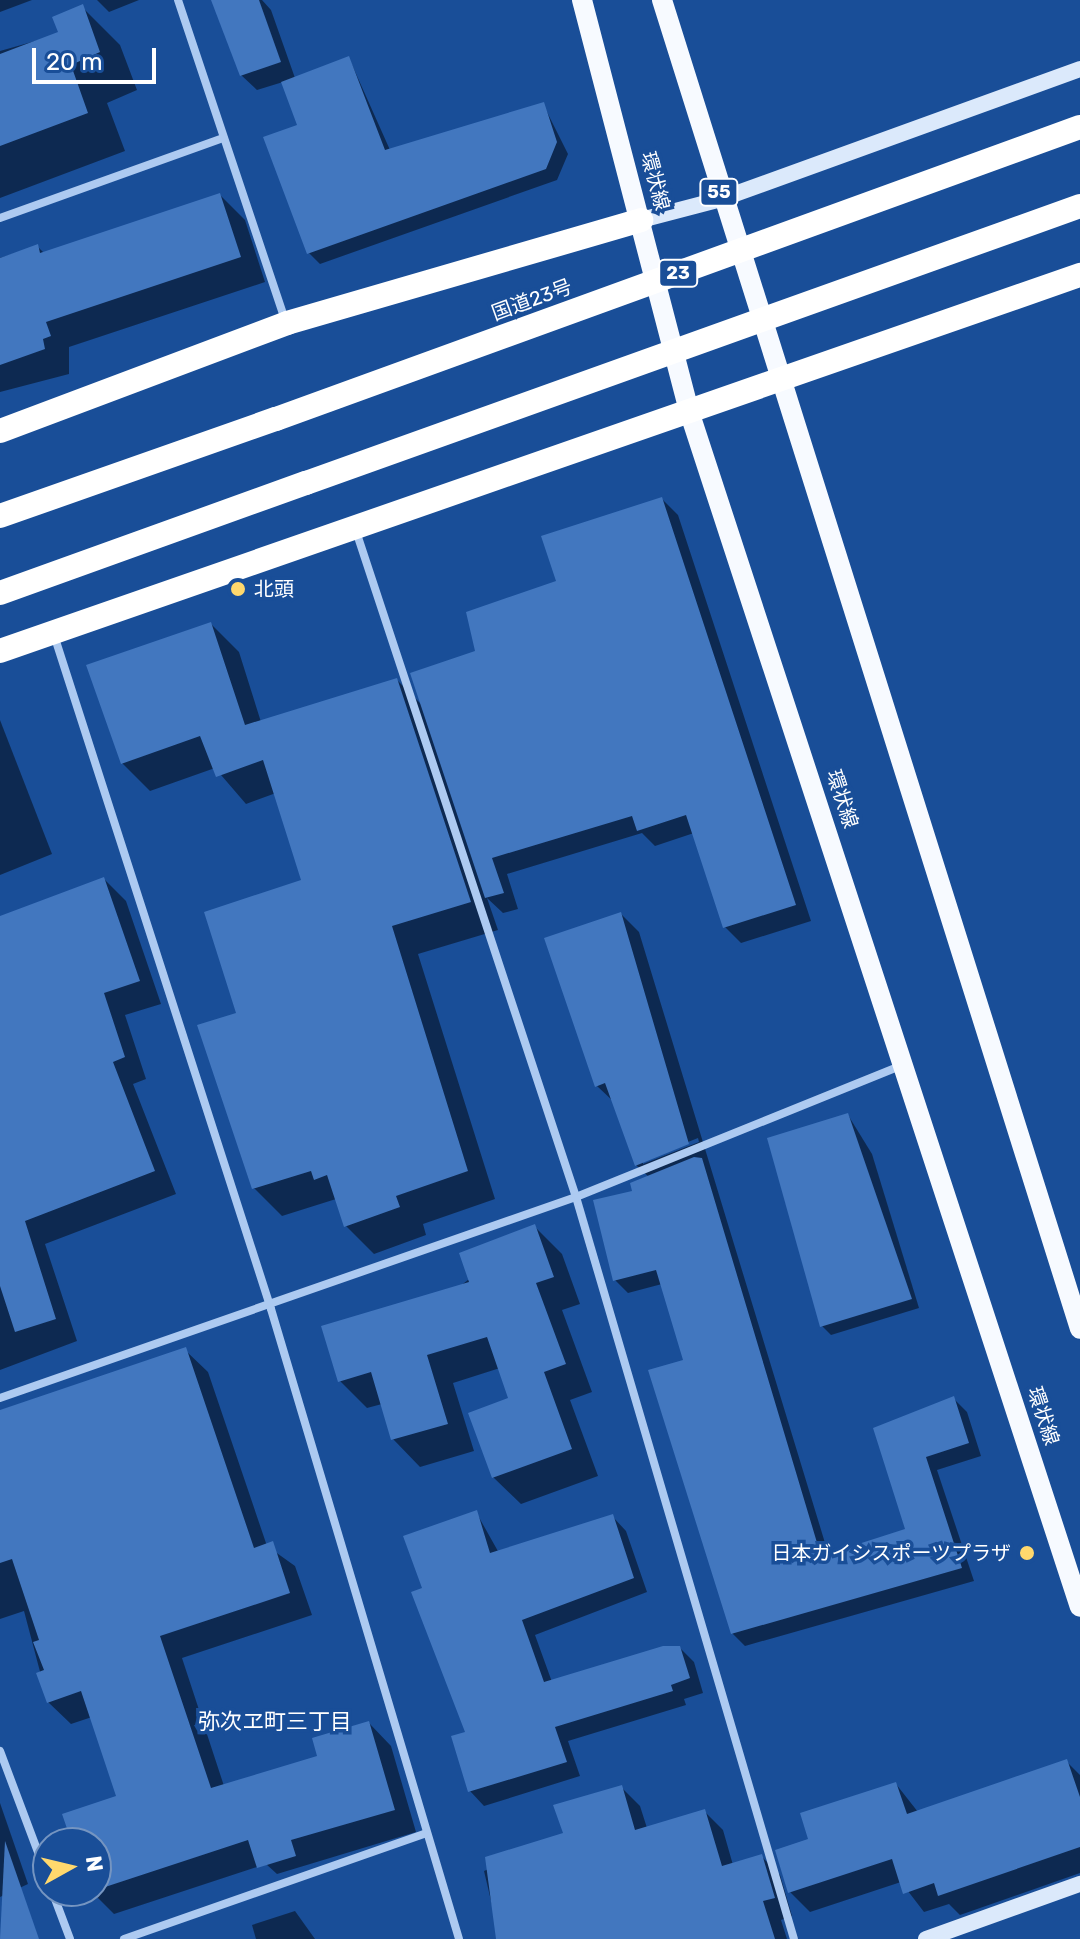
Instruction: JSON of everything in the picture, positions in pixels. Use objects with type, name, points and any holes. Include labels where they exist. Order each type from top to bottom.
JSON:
[{"type":"highway","name":"国道23号","points":[[0,516],[1080,127]]},
{"type":"highway","points":[[0,593],[1080,206]]},
{"type":"highway","points":[[0,431],[287,323],[641,220]]},
{"type":"highway","points":[[0,651],[688,408],[777,383],[1080,275]]},
{"type":"main road","name":"環状線","points":[[582,0],[688,408],[1080,1607]]},
{"type":"main road","name":"55","points":[[662,0],[777,383]]},
{"type":"main road","points":[[777,383],[1080,1329]]},
{"type":"street","points":[[178,0],[287,323]]},
{"type":"street","points":[[641,220],[721,199],[1080,69]]},
{"type":"street","points":[[0,218],[223,138]]},
{"type":"street","points":[[355,527],[576,1197],[794,1939]]},
{"type":"street","points":[[53,631],[271,1309],[459,1939]]},
{"type":"street","points":[[0,1398],[271,1309],[576,1197],[904,1065]]},
{"type":"street","points":[[0,1751],[32,1836]]},
{"type":"street","points":[[124,1939],[426,1833]]},
{"type":"street","points":[[926,1939],[1080,1884]]},
{"type":"street","points":[[58,1907],[70,1939]]},
{"type":"building","points":[[211,0],[259,0],[281,62],[240,76]]},
{"type":"building","points":[[83,4],[100,52],[71,65],[88,113],[0,146],[0,54],[58,32],[52,17]]},
{"type":"building","points":[[349,56],[385,150],[544,102],[557,142],[546,169],[307,254],[263,137],[297,125],[281,82]]},
{"type":"building","points":[[220,193],[241,257],[46,322],[51,336],[43,339],[45,349],[0,365],[0,258],[38,244],[40,253]]},
{"type":"building","points":[[662,497],[796,905],[723,928],[686,815],[637,831],[632,816],[492,858],[504,893],[485,898],[410,673],[475,651],[466,612],[556,581],[541,536]]},
{"type":"building","points":[[211,622],[245,725],[397,678],[471,902],[392,926],[468,1171],[396,1196],[400,1207],[344,1227],[327,1175],[314,1180],[311,1171],[252,1189],[197,1025],[236,1013],[204,912],[301,880],[263,760],[216,777],[200,736],[121,764],[86,665]]},
{"type":"building","points":[[104,877],[140,981],[104,993],[125,1057],[113,1062],[155,1171],[25,1221],[56,1319],[15,1332],[0,1286],[0,916]]},
{"type":"building","points":[[621,912],[689,1144],[635,1166],[605,1083],[595,1087],[544,938]]},
{"type":"building","points":[[848,1113],[912,1299],[820,1327],[767,1138]]},
{"type":"building","points":[[694,1157],[702,1158],[821,1556],[905,1529],[873,1428],[954,1396],[969,1443],[926,1457],[962,1568],[731,1634],[648,1370],[683,1360],[656,1270],[613,1281],[593,1200],[632,1191],[630,1183]]},
{"type":"building","points":[[535,1224],[554,1277],[536,1283],[566,1364],[544,1372],[572,1449],[492,1478],[468,1413],[508,1398],[487,1337],[427,1355],[448,1424],[391,1440],[371,1372],[338,1382],[321,1326],[469,1282],[459,1253]]},
{"type":"building","points":[[186,1347],[254,1548],[273,1541],[290,1593],[160,1636],[211,1788],[317,1756],[312,1738],[369,1721],[395,1810],[291,1840],[296,1856],[257,1868],[248,1840],[112,1885],[112,1827],[66,1827],[62,1814],[116,1796],[81,1691],[47,1703],[36,1673],[44,1670],[33,1642],[39,1640],[12,1559],[0,1563],[0,1410]]},
{"type":"building","points":[[477,1510],[490,1553],[613,1514],[634,1578],[522,1620],[544,1682],[663,1646],[680,1646],[690,1678],[671,1685],[673,1691],[555,1727],[567,1762],[468,1792],[451,1736],[465,1732],[411,1592],[422,1588],[403,1536]]},
{"type":"building","points":[[1067,1759],[1080,1797],[1080,1847],[938,1896],[934,1883],[903,1894],[892,1859],[788,1893],[775,1850],[808,1839],[800,1813],[896,1782],[907,1814]]},
{"type":"building","points":[[622,1785],[635,1830],[705,1809],[722,1866],[762,1854],[775,1898],[763,1901],[775,1939],[496,1939],[485,1857],[563,1833],[553,1805]]},
{"type":"building","points":[[5,1841],[39,1939],[0,1939]]},
{"type":"place","name":"北頭","points":[[238,589]]},
{"type":"place","name":"日本ガイシスポーツプラザ","points":[[1027,1553]]},
{"type":"district","name":"弥次ヱ町三丁目","points":[[275,1722]]}]
